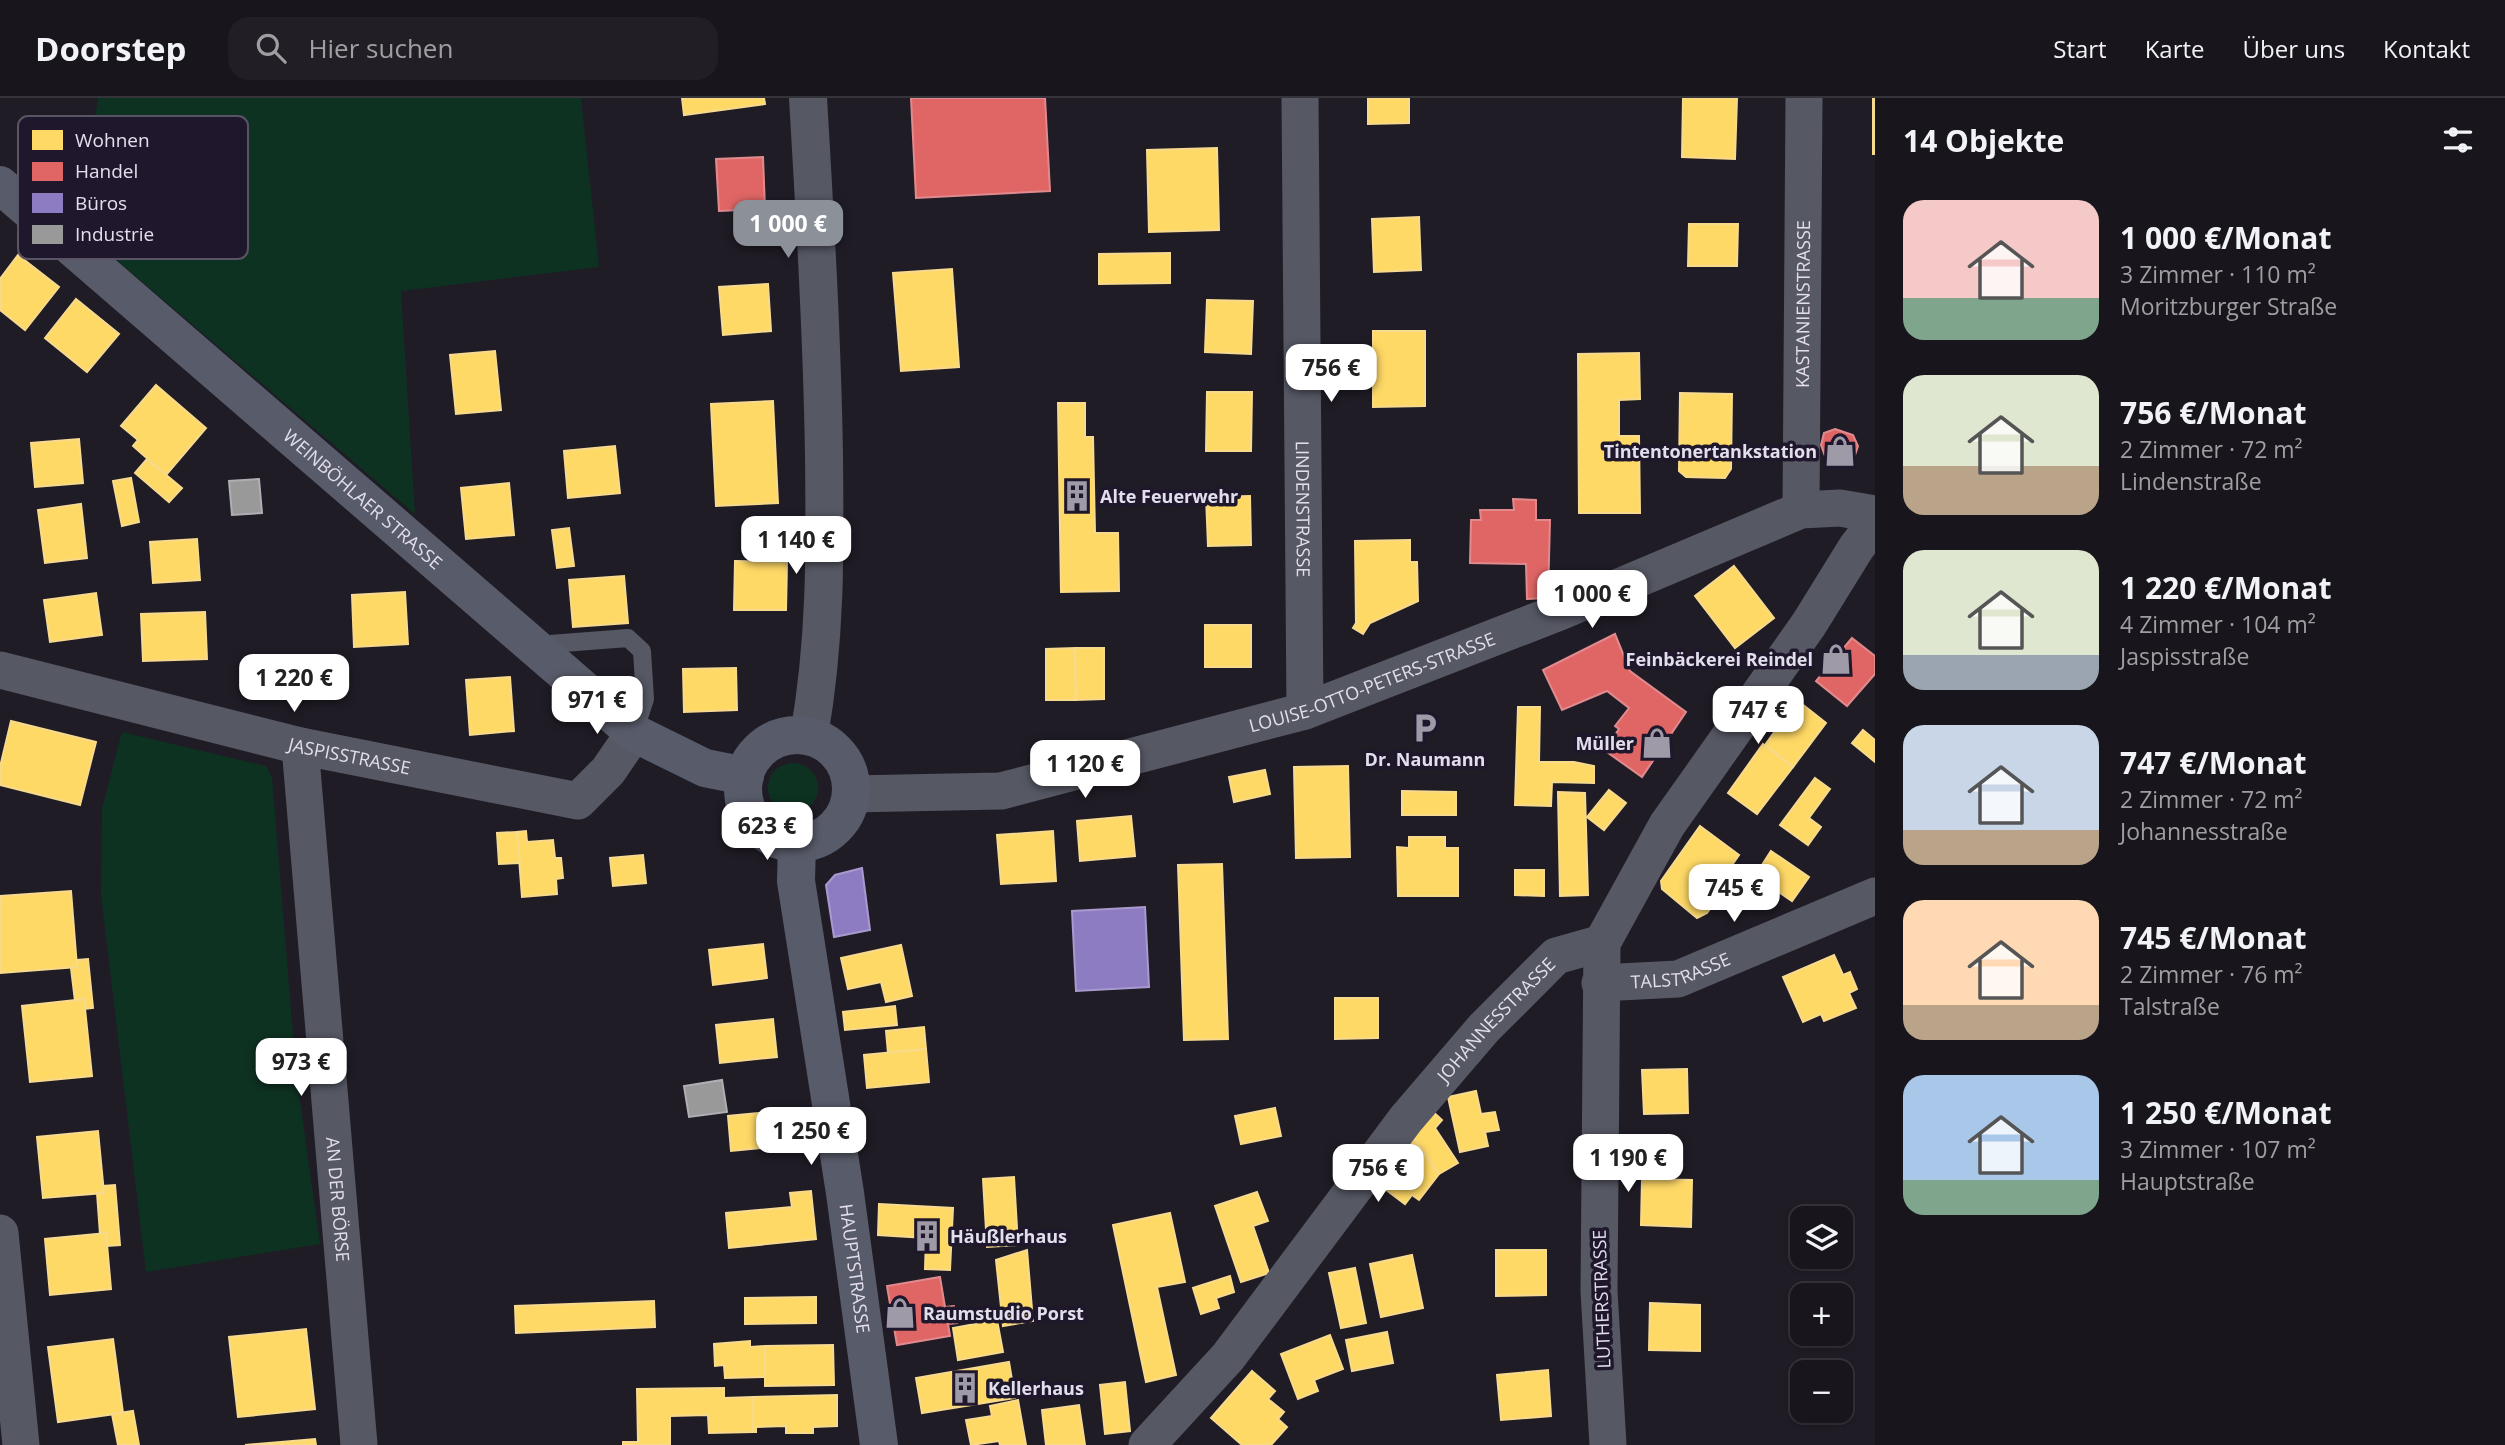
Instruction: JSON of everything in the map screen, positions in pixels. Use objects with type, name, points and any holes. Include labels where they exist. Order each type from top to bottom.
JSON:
[{"type":"main road","name":"WEINBÖHLAER STRASSE","points":[[0,185],[18,201]]},
{"type":"main road","name":"WEINBÖHLAER STRASSE","points":[[86,259],[634,733],[705,768],[745,776]]},
{"type":"main road","points":[[793,735],[809,736],[836,751],[845,764],[851,794],[839,823],[813,841],[797,843],[766,833],[754,822],[745,800],[745,776],[751,760],[762,748],[793,735]]},
{"type":"main road","name":"HAUPTSTRASSE","points":[[797,843],[796,881],[845,1194],[878,1445]]},
{"type":"street","points":[[808,98],[822,349],[826,594],[821,670],[809,736]]},
{"type":"street","name":"LINDENSTRASSE","points":[[1300,98],[1305,711]]},
{"type":"street","name":"KASTANIENSTRASSE","points":[[1801,510],[1804,98]]},
{"type":"street","name":"LOUISE-OTTO-PETERS-STRASSE","points":[[851,794],[1001,791],[1305,711],[1562,611],[1801,510],[1840,508],[1875,514]]},
{"type":"street","points":[[1602,943],[1667,825],[1809,624],[1856,548],[1875,523]]},
{"type":"street","name":"JASPISSTRASSE","points":[[0,670],[300,746],[578,800],[608,771],[634,733]]},
{"type":"street","name":"AN DER BÖRSE","points":[[300,746],[359,1445]]},
{"type":"street","name":"TALSTRASSE","points":[[1600,983],[1678,979],[1875,896]]},
{"type":"street","name":"LUTHERSTRASSE","points":[[1602,943],[1599,1291],[1608,1445]]},
{"type":"street","name":"JOHANNESSTRASSE","points":[[1147,1445],[1228,1357],[1406,1119],[1484,1028],[1556,956],[1602,943]]},
{"type":"street","points":[[0,1233],[21,1445]]},
{"type":"lane","points":[[534,646],[628,638],[642,651],[645,699],[634,733]]},
{"type":"green space","points":[[98,98],[581,98],[599,267],[401,291],[415,514],[115,259],[248,259],[248,116],[95,116]]},
{"type":"green space","points":[[122,732],[266,766],[272,778],[296,1072],[320,1244],[146,1272],[101,894],[102,808]]},
{"type":"green space","points":[[793,763],[810,771],[818,788],[810,805],[793,813],[776,805],[768,788],[776,771]]},
{"type":"building: Wohnen","points":[[682,98],[764,98],[765,104],[684,115]]},
{"type":"building: Wohnen","points":[[1368,98],[1409,98],[1409,123],[1368,124]]},
{"type":"building: Wohnen","points":[[1683,98],[1737,98],[1735,159],[1682,157]]},
{"type":"building: Wohnen","points":[[1875,98],[1875,154],[1873,154]]},
{"type":"building: Wohnen","points":[[1217,148],[1219,230],[1149,232],[1147,150]]},
{"type":"building: Wohnen","points":[[1419,217],[1421,270],[1374,272],[1372,219]]},
{"type":"building: Wohnen","points":[[1689,224],[1738,224],[1737,266],[1688,266]]},
{"type":"building: Wohnen","points":[[1170,253],[1170,283],[1099,284],[1099,254]]},
{"type":"building: Wohnen","points":[[18,255],[18,259],[23,259],[59,287],[25,330],[0,310],[0,279]]},
{"type":"building: Wohnen","points":[[952,269],[959,367],[901,371],[893,273]]},
{"type":"building: Wohnen","points":[[768,284],[771,331],[723,335],[719,287]]},
{"type":"building: Wohnen","points":[[76,299],[119,334],[87,372],[45,338]]},
{"type":"building: Wohnen","points":[[1207,300],[1253,301],[1251,354],[1205,352]]},
{"type":"building: Wohnen","points":[[1373,331],[1425,331],[1425,406],[1373,407]]},
{"type":"building: Wohnen","points":[[495,351],[501,410],[456,414],[450,355]]},
{"type":"building: Wohnen","points":[[1639,353],[1640,399],[1619,400],[1619,436],[1639,436],[1640,513],[1579,513],[1578,354]]},
{"type":"building: Wohnen","points":[[156,385],[206,428],[166,475],[133,446],[138,440],[121,426]]},
{"type":"building: Wohnen","points":[[1207,392],[1252,392],[1251,451],[1206,451]]},
{"type":"building: Wohnen","points":[[1680,393],[1732,394],[1731,469],[1725,478],[1686,477],[1679,471]]},
{"type":"building: Wohnen","points":[[773,401],[778,503],[716,506],[711,404]]},
{"type":"building: Wohnen","name":"Alte Feuerwehr","points":[[1058,403],[1085,403],[1085,437],[1093,437],[1095,533],[1118,533],[1119,591],[1061,592]]},
{"type":"building: Wohnen","points":[[79,439],[83,483],[35,487],[31,443]]},
{"type":"building: Wohnen","points":[[615,446],[620,493],[568,498],[564,451]]},
{"type":"building: Wohnen","points":[[147,459],[182,488],[169,502],[135,473]]},
{"type":"building: Wohnen","points":[[131,478],[139,522],[122,526],[113,481]]},
{"type":"building: Wohnen","points":[[509,483],[514,535],[466,539],[461,488]]},
{"type":"building: Wohnen","points":[[1250,496],[1251,545],[1208,546],[1206,497]]},
{"type":"building: Wohnen","points":[[81,504],[87,558],[45,563],[38,510]]},
{"type":"building: Wohnen","points":[[569,528],[574,566],[557,568],[552,530]]},
{"type":"building: Wohnen","points":[[197,539],[200,580],[153,583],[150,542]]},
{"type":"building: Wohnen","points":[[1410,540],[1410,562],[1417,562],[1418,601],[1370,623],[1363,634],[1353,628],[1356,623],[1355,541]]},
{"type":"building: Wohnen","points":[[735,561],[787,562],[786,610],[734,610]]},
{"type":"building: Wohnen","points":[[1734,566],[1774,618],[1735,648],[1695,596]]},
{"type":"building: Wohnen","points":[[624,576],[628,623],[573,627],[569,580]]},
{"type":"building: Wohnen","points":[[405,592],[408,644],[354,647],[352,595]]},
{"type":"building: Wohnen","points":[[96,593],[102,635],[50,642],[44,600]]},
{"type":"building: Wohnen","points":[[205,612],[207,659],[143,661],[141,614]]},
{"type":"building: Wohnen","points":[[1205,625],[1251,625],[1251,667],[1205,667]]},
{"type":"building: Wohnen","points":[[1075,648],[1076,700],[1046,700],[1046,649]]},
{"type":"building: Wohnen","points":[[1075,648],[1104,648],[1104,699],[1076,700]]},
{"type":"building: Wohnen","points":[[736,668],[737,710],[684,712],[683,669]]},
{"type":"building: Wohnen","points":[[510,677],[514,731],[470,735],[466,680]]},
{"type":"building: Wohnen","points":[[1797,700],[1826,723],[1793,767],[1765,745]]},
{"type":"building: Wohnen","points":[[1518,707],[1540,707],[1539,762],[1574,762],[1594,766],[1594,783],[1552,782],[1551,806],[1515,805]]},
{"type":"building: Wohnen","points":[[11,721],[96,742],[80,805],[0,785],[0,767]]},
{"type":"building: Wohnen","points":[[1863,730],[1875,740],[1875,762],[1852,743]]},
{"type":"building: Wohnen","points":[[1763,744],[1793,767],[1757,814],[1728,793]]},
{"type":"building: Wohnen","points":[[1348,766],[1350,857],[1296,858],[1294,767]]},
{"type":"building: Wohnen","points":[[1265,770],[1270,794],[1234,802],[1229,777]]},
{"type":"building: Wohnen","points":[[1815,778],[1830,789],[1809,818],[1821,827],[1808,845],[1780,825]]},
{"type":"building: Wohnen","points":[[1609,790],[1626,803],[1604,830],[1587,817]]},
{"type":"building: Wohnen","points":[[1402,791],[1456,792],[1456,815],[1402,815]]},
{"type":"building: Wohnen","points":[[1558,792],[1585,793],[1588,895],[1560,896]]},
{"type":"building: Wohnen","points":[[1131,816],[1135,856],[1080,861],[1077,821]]},
{"type":"building: Wohnen","points":[[1700,826],[1739,855],[1730,868],[1737,873],[1707,913],[1697,918],[1662,889],[1661,881]]},
{"type":"building: Wohnen","points":[[526,831],[527,842],[553,840],[555,858],[561,858],[563,878],[556,879],[557,894],[522,897],[517,832]]},
{"type":"building: Wohnen","points":[[1053,831],[1056,881],[1001,884],[997,835]]},
{"type":"building: Wohnen","points":[[517,832],[520,863],[499,864],[497,833]]},
{"type":"building: Wohnen","points":[[1409,837],[1445,837],[1445,848],[1458,848],[1458,896],[1398,896],[1397,847],[1409,848]]},
{"type":"building: Wohnen","points":[[1771,851],[1809,877],[1792,901],[1755,876]]},
{"type":"building: Wohnen","points":[[643,855],[646,883],[613,886],[610,858]]},
{"type":"building: Wohnen","points":[[1222,864],[1228,1039],[1184,1040],[1178,865]]},
{"type":"building: Wohnen","points":[[1515,870],[1544,870],[1544,896],[1515,895]]},
{"type":"building: Wohnen","points":[[71,891],[77,967],[0,973],[0,896]]},
{"type":"building: Wohnen","points":[[763,944],[767,978],[713,985],[709,950]]},
{"type":"building: Wohnen","points":[[901,945],[912,996],[886,1002],[881,982],[848,989],[841,958]]},
{"type":"building: Wohnen","points":[[1834,955],[1843,975],[1850,972],[1857,989],[1849,993],[1856,1008],[1824,1021],[1821,1014],[1803,1022],[1783,977]]},
{"type":"building: Wohnen","points":[[88,959],[93,1008],[85,1009],[84,999],[75,1001],[71,968],[77,967],[77,960]]},
{"type":"building: Wohnen","points":[[1335,998],[1378,998],[1378,1038],[1335,1039]]},
{"type":"building: Wohnen","points":[[84,999],[92,1076],[30,1082],[22,1006]]},
{"type":"building: Wohnen","points":[[895,1006],[897,1025],[845,1030],[843,1012]]},
{"type":"building: Wohnen","points":[[773,1019],[777,1057],[720,1063],[716,1025]]},
{"type":"building: Wohnen","points":[[924,1027],[926,1049],[888,1053],[886,1031]]},
{"type":"building: Wohnen","points":[[926,1049],[929,1082],[867,1088],[864,1055]]},
{"type":"building: Wohnen","points":[[1687,1069],[1688,1113],[1644,1114],[1642,1070]]},
{"type":"building: Wohnen","points":[[1476,1091],[1481,1114],[1495,1112],[1499,1130],[1485,1132],[1488,1146],[1460,1152],[1448,1097]]},
{"type":"building: Wohnen","points":[[1428,1107],[1442,1120],[1435,1128],[1458,1163],[1439,1174],[1410,1133]]},
{"type":"building: Wohnen","points":[[1275,1108],[1281,1136],[1241,1144],[1235,1116]]},
{"type":"building: Wohnen","points":[[789,1110],[792,1145],[731,1151],[728,1116]]},
{"type":"building: Wohnen","points":[[98,1131],[104,1193],[43,1198],[37,1137]]},
{"type":"building: Wohnen","points":[[1410,1133],[1439,1174],[1419,1200],[1412,1195],[1405,1204],[1373,1180]]},
{"type":"building: Wohnen","points":[[1014,1177],[1018,1245],[987,1247],[983,1179]]},
{"type":"building: Wohnen","points":[[1642,1179],[1692,1180],[1691,1227],[1641,1225]]},
{"type":"building: Wohnen","points":[[115,1185],[120,1245],[107,1246],[106,1233],[100,1234],[97,1193],[104,1193],[103,1186]]},
{"type":"building: Wohnen","points":[[811,1191],[816,1239],[729,1248],[726,1213],[792,1207],[790,1193]]},
{"type":"building: Wohnen","points":[[1257,1192],[1268,1221],[1253,1226],[1269,1273],[1241,1282],[1215,1206]]},
{"type":"building: Wohnen","name":"Häußlerhaus","points":[[879,1204],[953,1208],[950,1270],[925,1269],[926,1238],[878,1235]]},
{"type":"building: Wohnen","points":[[1170,1213],[1185,1282],[1157,1287],[1176,1375],[1146,1382],[1113,1225]]},
{"type":"building: Wohnen","points":[[106,1233],[111,1289],[50,1295],[45,1239]]},
{"type":"building: Wohnen","points":[[1027,1250],[1033,1321],[1003,1326],[996,1260]]},
{"type":"building: Wohnen","points":[[1496,1250],[1546,1250],[1546,1295],[1496,1296]]},
{"type":"building: Wohnen","points":[[1412,1255],[1423,1308],[1381,1317],[1370,1264]]},
{"type":"building: Wohnen","points":[[1355,1268],[1366,1323],[1341,1328],[1329,1273]]},
{"type":"building: Wohnen","points":[[1230,1276],[1234,1292],[1216,1298],[1219,1308],[1201,1314],[1193,1288]]},
{"type":"building: Wohnen","points":[[816,1297],[816,1323],[745,1324],[745,1298]]},
{"type":"building: Wohnen","points":[[654,1301],[655,1327],[516,1333],[515,1306]]},
{"type":"building: Wohnen","points":[[1650,1303],[1700,1305],[1700,1351],[1649,1350]]},
{"type":"building: Wohnen","points":[[997,1320],[1003,1352],[958,1360],[953,1328]]},
{"type":"building: Wohnen","points":[[306,1329],[315,1409],[238,1417],[229,1337]]},
{"type":"building: Wohnen","points":[[1387,1332],[1393,1363],[1352,1371],[1346,1340]]},
{"type":"building: Wohnen","points":[[1330,1335],[1343,1369],[1314,1380],[1318,1391],[1298,1399],[1281,1354]]},
{"type":"building: Wohnen","points":[[113,1339],[123,1413],[58,1422],[48,1347]]},
{"type":"building: Wohnen","points":[[750,1341],[750,1347],[765,1346],[765,1377],[725,1378],[724,1365],[715,1366],[714,1344]]},
{"type":"building: Wohnen","points":[[833,1345],[834,1385],[765,1386],[765,1346]]},
{"type":"building: Wohnen","name":"Kellerhaus","points":[[1009,1362],[1015,1398],[922,1413],[916,1378]]},
{"type":"building: Wohnen","points":[[1548,1370],[1551,1416],[1501,1420],[1497,1375]]},
{"type":"building: Wohnen","points":[[1252,1371],[1275,1391],[1268,1399],[1284,1412],[1278,1419],[1287,1427],[1271,1445],[1242,1445],[1211,1418]]},
{"type":"building: Wohnen","points":[[1125,1382],[1130,1431],[1105,1434],[1100,1385]]},
{"type":"building: Wohnen","points":[[724,1388],[724,1398],[753,1397],[753,1432],[709,1433],[708,1415],[670,1416],[670,1445],[623,1445],[623,1442],[638,1442],[637,1389]]},
{"type":"building: Wohnen","points":[[837,1395],[837,1426],[813,1427],[813,1433],[786,1433],[786,1426],[756,1427],[756,1432],[753,1432],[753,1397]]},
{"type":"building: Wohnen","points":[[1018,1400],[1026,1445],[1000,1445],[999,1441],[971,1445],[966,1420],[992,1416],[990,1406]]},
{"type":"building: Wohnen","points":[[1079,1405],[1085,1445],[1046,1445],[1042,1410]]},
{"type":"building: Wohnen","points":[[133,1411],[139,1445],[118,1445],[112,1414]]},
{"type":"building: Wohnen","points":[[315,1439],[316,1445],[245,1445]]},
{"type":"building: Handel","points":[[911,98],[1045,98],[1050,191],[916,198]]},
{"type":"building: Handel","points":[[763,157],[765,209],[719,211],[716,159]]},
{"type":"building: Handel","name":"Tintentonertankstation","points":[[1835,429],[1853,435],[1858,446],[1854,458],[1844,463],[1825,456],[1821,445],[1824,433]]},
{"type":"building: Handel","points":[[1513,499],[1536,500],[1536,520],[1550,520],[1548,598],[1527,599],[1526,564],[1470,563],[1471,520],[1481,520],[1480,510],[1514,510]]},
{"type":"building: Handel","points":[[1615,634],[1630,671],[1686,712],[1642,777],[1604,750],[1619,729],[1615,726],[1629,708],[1607,691],[1562,710],[1543,670]]},
{"type":"building: Handel","points":[[1852,638],[1875,656],[1875,674],[1847,706],[1816,681]]},
{"type":"building: Handel","points":[[940,1277],[945,1307],[954,1306],[957,1323],[948,1324],[950,1336],[897,1345],[887,1286]]},
{"type":"building: Büros","points":[[862,868],[870,930],[834,937],[826,885],[835,875]]},
{"type":"building: Büros","points":[[1145,907],[1149,987],[1076,991],[1072,911]]},
{"type":"building: Industrie","points":[[259,479],[262,513],[232,515],[229,481]]},
{"type":"building: Industrie","points":[[722,1080],[727,1112],[689,1117],[684,1086]]},
{"type":"place","name":"Tintentonertankstation","points":[[1840,451]]},
{"type":"place","name":"Alte Feuerwehr","points":[[1077,496]]},
{"type":"place","name":"Feinbäckerei Reindel","points":[[1836,659]]},
{"type":"place","name":"Dr. Naumann","points":[[1425,728]]},
{"type":"place","name":"Müller","points":[[1657,743]]},
{"type":"place","name":"Häußlerhaus","points":[[927,1236]]},
{"type":"place","name":"Raumstudio Porst","points":[[900,1313]]},
{"type":"place","name":"Kellerhaus","points":[[965,1388]]}]
